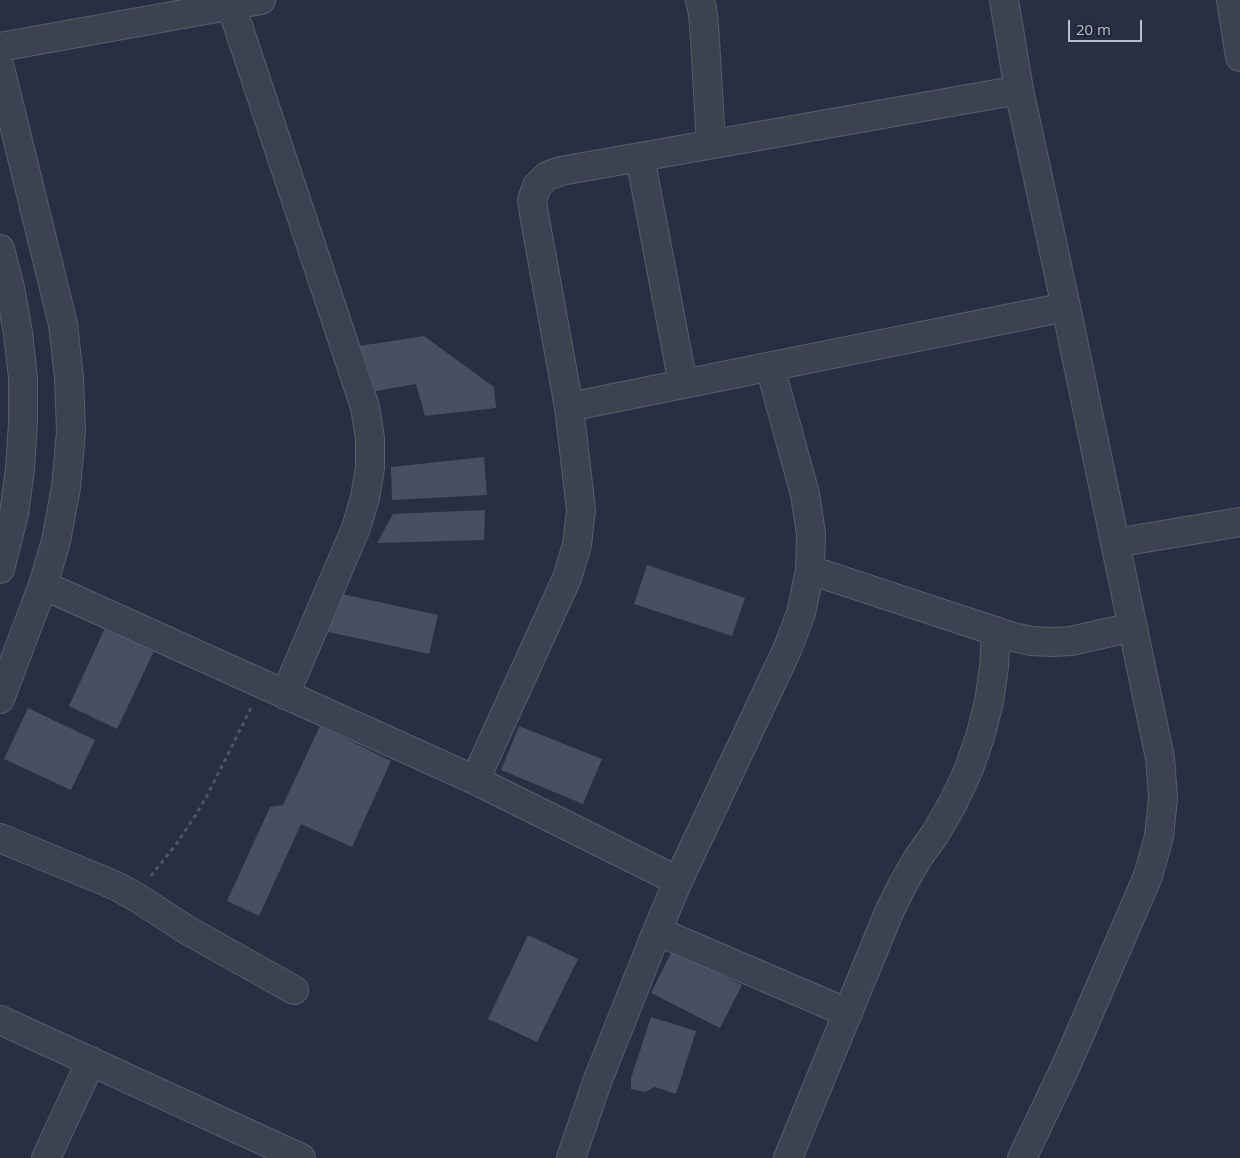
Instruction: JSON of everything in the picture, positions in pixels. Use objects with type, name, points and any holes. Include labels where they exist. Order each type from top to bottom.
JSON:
[{"type":"street","points":[[0,47],[262,0]]},
{"type":"street","points":[[700,0],[705,39],[711,144]]},
{"type":"street","points":[[1004,0],[1019,90],[1160,758],[1162,798],[1159,837],[1148,876],[1066,1066],[1022,1158]]},
{"type":"street","points":[[1231,0],[1239,49]]},
{"type":"street","points":[[231,6],[365,408],[370,438],[369,476],[356,528],[274,690]]},
{"type":"street","points":[[0,68],[63,324],[69,378],[71,432],[66,487],[56,541],[43,585],[0,699]]},
{"type":"street","points":[[475,780],[567,578],[578,545],[581,510],[569,407],[532,200],[537,186],[547,176],[561,171],[1019,90]]},
{"type":"street","points":[[640,157],[683,384]]},
{"type":"street","points":[[0,249],[10,288],[23,378],[20,469],[14,514],[0,569]]},
{"type":"street","points":[[569,407],[1066,308]]},
{"type":"street","points":[[571,1158],[597,1082],[678,881],[787,650],[801,613],[810,570],[811,534],[805,494],[770,367]]},
{"type":"street","points":[[1115,543],[1240,522]]},
{"type":"street","points":[[810,570],[1032,641],[1071,641],[1133,627]]},
{"type":"street","points":[[43,585],[475,780],[678,881]]},
{"type":"street","points":[[788,1158],[890,910],[918,858],[953,803],[968,770],[980,737],[989,702],[994,667],[996,631]]},
{"type":"street","points":[[0,838],[107,882],[136,897],[187,930],[294,990]]},
{"type":"street","points":[[657,931],[848,1013]]},
{"type":"street","points":[[0,1020],[301,1158]]},
{"type":"street","points":[[46,1158],[90,1061]]},
{"type":"path","points":[[136,897],[195,816],[274,690]]},
{"type":"building","points":[[424,336],[494,387],[496,408],[425,416],[416,384],[371,392],[359,346]]},
{"type":"building","points":[[484,457],[487,495],[392,500],[391,467]]},
{"type":"building","points":[[485,510],[484,540],[377,543],[393,514]]},
{"type":"building","points":[[647,565],[745,598],[732,636],[634,604]]},
{"type":"building","points":[[333,592],[438,615],[429,654],[324,631]]},
{"type":"building","points":[[105,628],[154,651],[117,729],[69,706]]},
{"type":"building","points":[[28,708],[95,740],[71,790],[4,759]]},
{"type":"building","points":[[320,726],[391,761],[352,847],[301,824],[259,916],[227,901],[270,807],[283,805]]},
{"type":"building","points":[[519,726],[602,759],[583,804],[501,770]]},
{"type":"building","points":[[528,935],[578,959],[537,1042],[488,1019]]},
{"type":"building","points":[[672,951],[742,985],[720,1028],[651,993]]},
{"type":"building","points":[[651,1017],[696,1031],[676,1094],[655,1087],[645,1092],[631,1089],[631,1078]]}]
